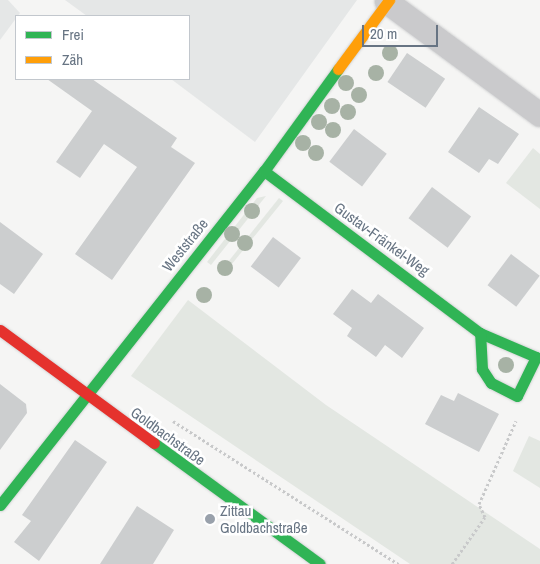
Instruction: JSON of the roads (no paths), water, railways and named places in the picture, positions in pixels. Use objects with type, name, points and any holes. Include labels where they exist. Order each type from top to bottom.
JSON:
[{"type":"street","points":[[388,1],[540,115]]},
{"type":"street","name":"Weststraße","points":[[0,505],[264,171],[388,1]]},
{"type":"street","name":"Gustav-Fränkel-Weg","points":[[264,171],[480,333],[536,357],[517,396],[491,382],[482,369],[480,333]]},
{"type":"street","name":"Goldbachstraße","points":[[0,330],[320,564]]},
{"type":"place","name":"Zittau Goldbachstraße","points":[[210,519]]}]
